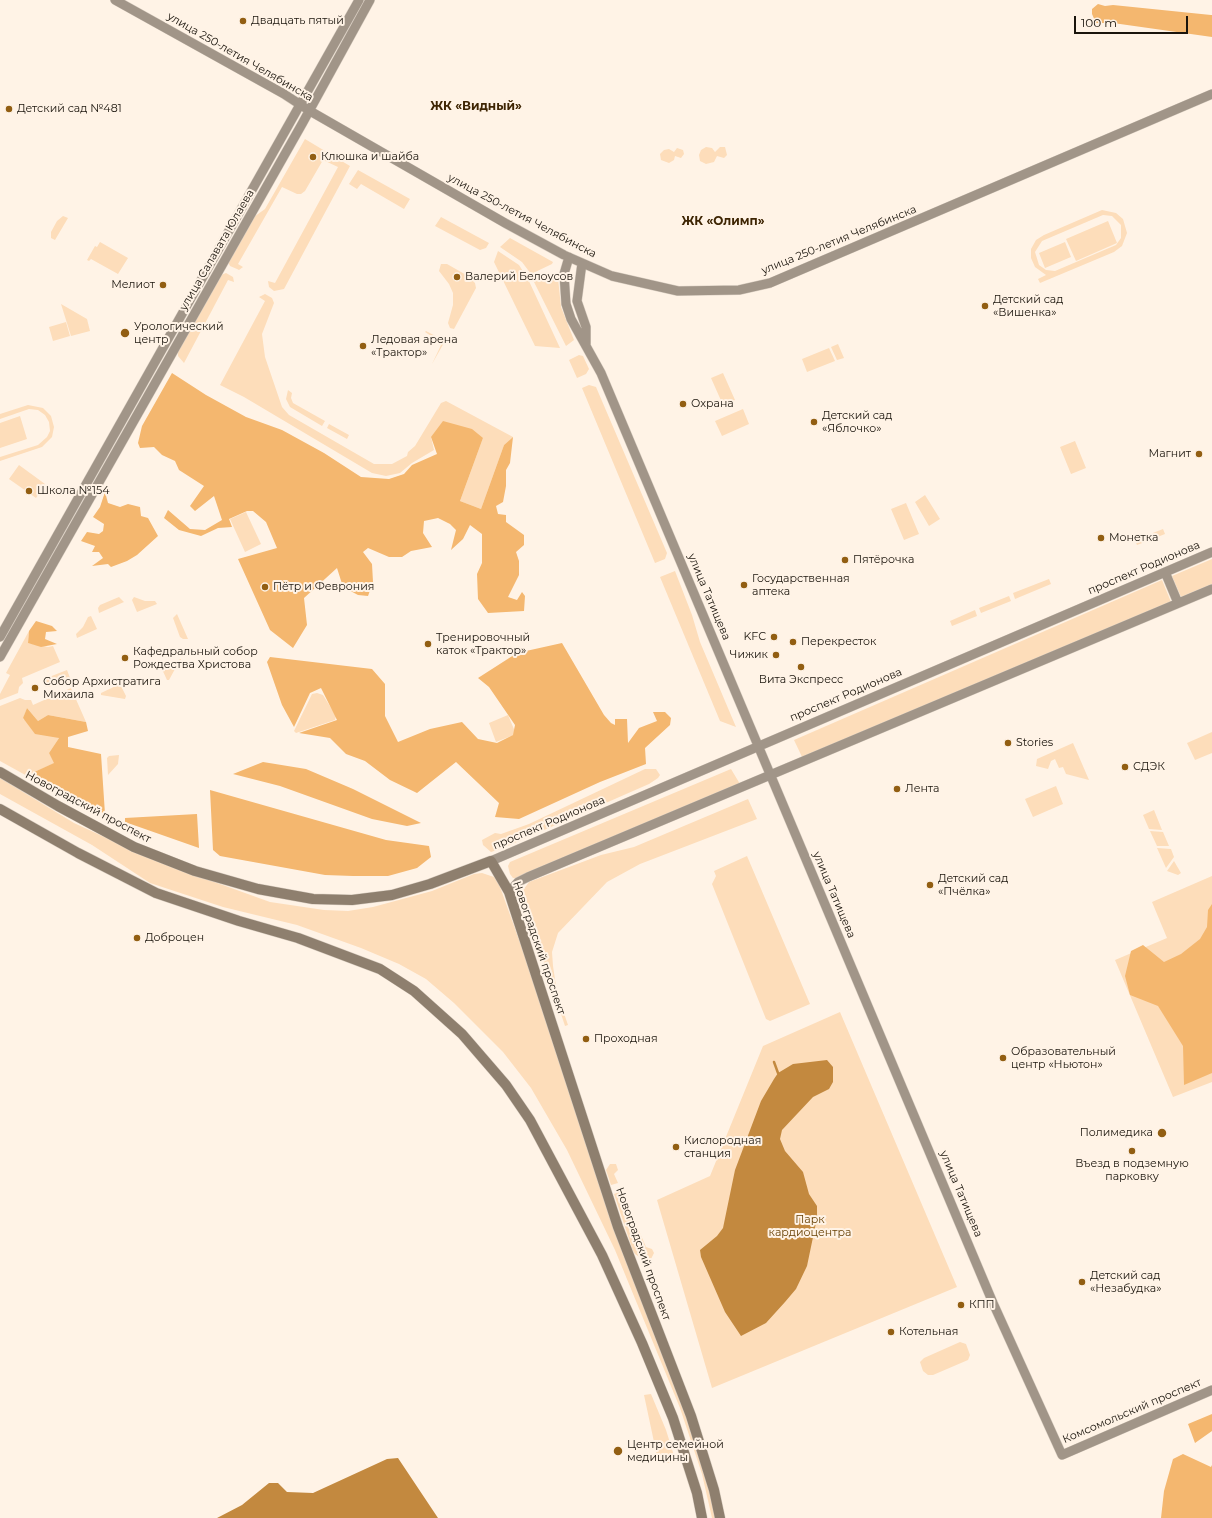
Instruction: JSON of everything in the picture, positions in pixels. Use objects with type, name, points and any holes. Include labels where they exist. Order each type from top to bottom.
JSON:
[{"type":"main road","name":"Новоградский проспект","points":[[0,772],[58,806],[134,847],[195,871],[258,889],[313,899],[352,900],[384,896],[430,884],[491,861],[509,892],[618,1227],[691,1416],[714,1490],[720,1518]]},
{"type":"main road","points":[[0,809],[78,853],[156,893],[239,921],[298,938],[380,969],[414,991],[462,1034],[506,1085],[530,1120],[602,1255],[642,1343],[673,1418],[697,1493],[702,1518]]},
{"type":"street","name":"улица 250-летия Челябинска","points":[[116,0],[284,94],[310,111],[505,223],[570,257],[612,276],[678,291],[739,290],[770,282],[1212,94]]},
{"type":"street","name":"улица Салавата Юлаева","points":[[0,637],[359,0]]},
{"type":"street","name":"улица Салавата Юлаева","points":[[0,657],[310,111],[370,0]]},
{"type":"street","name":"улица Татищева","points":[[570,257],[564,274],[566,304],[577,331],[586,344],[601,373],[994,1303],[1062,1455]]},
{"type":"street","name":"улица Татищева","points":[[582,263],[577,301],[586,327],[586,344]]},
{"type":"street","name":"проспект Родионова","points":[[491,861],[1212,552]]},
{"type":"street","points":[[1165,572],[1178,603]]},
{"type":"street","points":[[509,892],[518,882],[528,877],[771,776],[1212,589]]},
{"type":"street","name":"Комсомольский проспект","points":[[1062,1455],[1212,1390]]},
{"type":"green space","points":[[305,139],[350,166],[284,289],[274,291],[269,287],[268,281],[275,283],[338,167],[323,160],[305,191],[301,194],[297,194],[282,187],[238,264],[243,267],[239,270],[230,266],[228,262],[251,219],[265,209]]},
{"type":"green space","points":[[706,147],[712,148],[715,152],[720,147],[725,147],[727,155],[724,158],[717,156],[714,162],[706,164],[700,161],[699,155],[701,150]]},
{"type":"green space","points":[[677,148],[683,150],[684,154],[681,158],[675,156],[674,160],[669,163],[661,160],[660,154],[664,150],[669,149],[674,152]]},
{"type":"green space","points":[[358,170],[410,199],[404,209],[361,184],[357,189],[349,184]]},
{"type":"green space","points":[[1102,210],[1116,213],[1123,219],[1127,233],[1122,246],[1114,252],[1040,283],[1038,279],[1046,275],[1035,267],[1031,258],[1031,249],[1036,240],[1044,235]],"holes":[[[1103,215],[1112,216],[1121,225],[1121,238],[1116,245],[1055,271],[1046,270],[1039,265],[1035,252],[1042,241]]]},
{"type":"green space","points":[[63,216],[68,218],[55,240],[51,238],[51,232],[57,221]]},
{"type":"green space","points":[[441,217],[489,243],[486,248],[480,250],[435,226]]},
{"type":"green space","points":[[1108,221],[1117,243],[1076,261],[1066,239]]},
{"type":"green space","points":[[510,238],[553,262],[552,264],[531,274],[522,262],[500,247]]},
{"type":"green space","points":[[100,242],[128,258],[118,274],[91,259],[89,261],[87,260],[95,246],[97,247]]},
{"type":"green space","points":[[1065,242],[1071,257],[1045,268],[1039,253]]},
{"type":"green space","points":[[498,251],[519,265],[528,279],[560,348],[535,346],[494,262]]},
{"type":"green space","points":[[441,264],[447,264],[468,276],[475,283],[476,288],[454,329],[450,328],[448,323],[453,305],[453,293],[449,284],[439,271]]},
{"type":"green space","points":[[226,273],[233,277],[234,282],[228,280],[184,363],[178,356],[178,351],[221,275]]},
{"type":"green space","points":[[547,273],[558,278],[561,307],[574,340],[566,346],[532,278]]},
{"type":"green space","points":[[265,294],[272,298],[274,303],[262,334],[265,357],[282,407],[289,415],[374,464],[392,464],[407,456],[408,452],[415,446],[441,403],[446,401],[513,437],[504,445],[481,509],[460,501],[483,438],[431,437],[434,450],[412,463],[400,473],[386,476],[372,473],[244,397],[220,385],[265,301],[259,297]]},
{"type":"green space","points":[[61,304],[87,319],[90,331],[71,336]]},
{"type":"green space","points":[[66,322],[70,336],[53,341],[49,327]]},
{"type":"green space","points":[[426,331],[445,341],[432,364],[442,343],[425,332]]},
{"type":"green space","points":[[838,344],[844,358],[837,360],[831,347]]},
{"type":"green space","points":[[829,348],[835,361],[807,372],[802,359]]},
{"type":"green space","points":[[579,355],[583,356],[589,369],[586,374],[577,378],[569,360]]},
{"type":"green space","points":[[723,373],[735,400],[723,405],[711,378]]},
{"type":"green space","points":[[589,385],[596,387],[667,553],[665,559],[655,563],[582,388]]},
{"type":"green space","points":[[288,390],[292,393],[291,398],[293,403],[325,421],[322,426],[290,407],[286,399]]},
{"type":"green space","points":[[28,405],[43,408],[51,416],[54,427],[52,437],[42,447],[0,461],[0,457],[38,445],[47,437],[50,431],[49,422],[45,415],[38,410],[29,409],[0,419],[0,414]]},
{"type":"green space","points":[[743,409],[749,424],[722,436],[715,421]]},
{"type":"green space","points":[[20,416],[27,439],[0,448],[0,423]]},
{"type":"green space","points":[[329,424],[349,435],[347,439],[327,428]]},
{"type":"green space","points":[[1075,441],[1086,468],[1071,474],[1060,447]]},
{"type":"green space","points":[[19,465],[45,484],[36,498],[9,479]]},
{"type":"green space","points":[[925,495],[940,519],[929,526],[915,502]]},
{"type":"green space","points":[[906,503],[919,534],[904,540],[891,509]]},
{"type":"green space","points":[[246,512],[261,544],[245,552],[230,519]]},
{"type":"green space","points":[[1163,529],[1165,534],[1137,545],[1135,540]]},
{"type":"green space","points":[[1212,559],[1212,584],[1181,597],[1172,576]]},
{"type":"green space","points":[[675,571],[692,615],[700,642],[736,727],[720,721],[660,577]]},
{"type":"green space","points":[[1049,579],[1051,584],[1015,599],[1013,593]]},
{"type":"green space","points":[[1162,580],[1171,602],[803,759],[794,740]]},
{"type":"green space","points":[[1009,596],[1011,601],[981,613],[979,608]]},
{"type":"green space","points":[[119,597],[124,602],[99,613],[98,608],[100,605]]},
{"type":"green space","points":[[134,597],[145,601],[155,601],[157,604],[137,612],[132,600]]},
{"type":"green space","points":[[975,610],[977,616],[952,626],[950,621]]},
{"type":"green space","points":[[177,614],[188,639],[183,639],[180,637],[173,618]]},
{"type":"green space","points":[[91,616],[97,629],[77,638],[76,634],[83,627],[88,617]]},
{"type":"green space","points":[[29,631],[28,643],[48,647],[53,646],[60,662],[22,678],[23,683],[19,687],[18,693],[0,700],[0,694],[10,675],[6,673]]},
{"type":"green space","points":[[181,659],[181,662],[169,680],[167,680],[161,667]]},
{"type":"green space","points":[[67,670],[70,678],[49,687],[44,686],[44,679]]},
{"type":"green space","points":[[120,684],[126,696],[125,699],[101,695],[101,693]]},
{"type":"green space","points":[[71,688],[86,722],[48,715],[38,721],[27,708],[23,719],[59,738],[49,753],[55,763],[32,773],[29,777],[0,761],[0,706],[20,698],[31,700],[33,705]]},
{"type":"green space","points":[[317,693],[323,695],[336,716],[335,720],[296,733],[294,731],[312,694]]},
{"type":"green space","points":[[508,715],[516,734],[496,742],[489,723]]},
{"type":"green space","points":[[1212,732],[1212,753],[1195,760],[1187,743]]},
{"type":"green space","points":[[1073,743],[1089,780],[1066,774],[1063,767],[1059,768],[1055,759],[1051,761],[1048,769],[1036,766],[1037,759]]},
{"type":"green space","points":[[119,755],[118,764],[108,775],[107,758],[109,756]]},
{"type":"green space","points":[[645,769],[656,769],[660,775],[649,784],[503,848],[491,852],[483,845],[482,840],[495,833],[501,834],[529,824]]},
{"type":"green space","points":[[731,769],[740,784],[517,878],[513,878],[510,874],[508,866],[510,862]]},
{"type":"green space","points":[[0,778],[74,823],[111,840],[159,862],[270,902],[324,910],[348,911],[373,907],[432,891],[474,874],[482,873],[494,877],[499,884],[689,1415],[718,1518],[712,1518],[702,1474],[680,1408],[615,1250],[567,1150],[531,1088],[503,1052],[454,1003],[426,979],[399,964],[361,948],[297,925],[223,907],[150,883],[92,845],[0,794]]},
{"type":"green space","points":[[1056,786],[1063,804],[1033,817],[1025,799]]},
{"type":"green space","points":[[748,799],[757,819],[640,864],[607,882],[558,933],[552,952],[553,966],[557,993],[568,1025],[565,1026],[521,893],[529,882],[601,855],[634,847]]},
{"type":"green space","points":[[1154,810],[1162,830],[1149,829],[1143,815]]},
{"type":"green space","points":[[1150,831],[1163,832],[1169,846],[1157,846]]},
{"type":"green space","points":[[1157,848],[1171,849],[1174,857],[1166,868]]},
{"type":"green space","points":[[747,856],[810,1004],[770,1021],[766,1019],[712,884],[716,876],[714,871]]},
{"type":"green space","points":[[1174,861],[1181,873],[1178,875],[1167,871]]},
{"type":"green space","points":[[1212,876],[1212,1082],[1173,1097],[1115,960],[1167,938],[1152,902]]},
{"type":"green space","name":"Парк кардиоцентра","points":[[840,1012],[957,1287],[712,1388],[657,1200],[710,1176],[763,1046]]},
{"type":"green space","points":[[610,1164],[616,1164],[618,1170],[614,1174],[618,1183],[611,1185],[606,1170]]},
{"type":"green space","points":[[622,1191],[646,1247],[652,1249],[654,1253],[651,1259],[641,1258],[633,1251],[614,1194]]},
{"type":"green space","points":[[960,1342],[966,1344],[970,1355],[968,1360],[933,1375],[928,1375],[923,1371],[920,1362],[924,1358]]},
{"type":"green space","points":[[651,1394],[666,1430],[676,1462],[668,1463],[657,1456],[644,1395]]},
{"type":"shaded area","points":[[1098,4],[1105,6],[1113,5],[1212,15],[1212,37],[1113,23],[1096,23],[1092,14],[1092,9]]},
{"type":"shaded area","points":[[172,373],[206,395],[246,417],[282,430],[324,453],[361,477],[389,479],[404,474],[412,465],[437,454],[431,437],[443,421],[472,429],[483,438],[460,501],[481,509],[504,445],[513,437],[510,463],[506,470],[506,486],[503,502],[496,506],[498,514],[506,515],[506,522],[524,535],[524,545],[516,552],[519,561],[519,575],[508,597],[517,600],[522,592],[525,596],[524,611],[488,613],[478,599],[477,574],[482,563],[482,534],[470,525],[463,539],[451,550],[456,530],[450,524],[438,518],[424,521],[423,533],[432,547],[411,551],[402,557],[389,557],[368,548],[363,552],[372,564],[373,582],[368,596],[358,595],[343,587],[337,568],[304,598],[307,625],[293,648],[270,630],[238,559],[277,548],[266,522],[253,511],[247,511],[229,519],[232,527],[218,528],[201,536],[179,530],[164,518],[168,510],[190,529],[205,530],[222,520],[214,496],[195,511],[190,506],[204,486],[179,470],[175,461],[162,455],[154,447],[140,448],[138,443],[142,426]]},
{"type":"shaded area","points":[[105,492],[108,503],[120,507],[128,504],[140,507],[141,516],[148,518],[158,536],[137,555],[127,561],[111,567],[108,564],[92,566],[103,558],[99,552],[92,552],[95,546],[81,541],[87,532],[99,534],[103,531],[104,524],[93,517],[100,507]]},
{"type":"shaded area","points":[[36,621],[52,626],[57,631],[46,632],[45,639],[57,644],[41,647],[28,643],[29,631]]},
{"type":"shaded area","points":[[562,643],[604,715],[611,723],[615,725],[615,719],[627,719],[628,743],[639,728],[657,721],[653,712],[665,712],[671,718],[670,725],[645,748],[646,764],[600,782],[519,819],[495,817],[499,803],[456,762],[417,793],[390,780],[365,761],[346,754],[330,738],[299,733],[337,720],[321,688],[310,693],[294,727],[282,705],[267,662],[270,657],[372,669],[385,684],[385,716],[398,742],[430,729],[462,722],[478,739],[497,743],[513,735],[515,725],[489,687],[478,678],[517,653]]},
{"type":"shaded area","points":[[27,708],[38,721],[48,715],[86,722],[88,731],[68,737],[68,747],[101,754],[105,814],[32,773],[54,763],[49,753],[59,738],[35,734],[23,718]]},
{"type":"shaded area","points":[[263,762],[306,769],[353,789],[421,823],[407,826],[372,819],[280,786],[233,774]]},
{"type":"shaded area","points":[[210,790],[386,840],[429,846],[431,857],[417,868],[388,876],[353,876],[325,875],[220,856],[213,850]]},
{"type":"shaded area","points":[[197,814],[199,848],[125,822],[125,818]]},
{"type":"shaded area","points":[[1212,904],[1212,1073],[1184,1085],[1183,1046],[1158,1006],[1130,995],[1125,976],[1131,951],[1143,945],[1164,962],[1181,954],[1200,939],[1207,927],[1208,910]]},
{"type":"shaded area","points":[[827,1060],[833,1067],[833,1082],[829,1089],[813,1097],[782,1130],[780,1139],[785,1151],[803,1172],[809,1194],[817,1206],[817,1218],[807,1266],[796,1289],[766,1323],[741,1336],[725,1312],[701,1257],[700,1250],[717,1236],[723,1228],[735,1170],[761,1101],[778,1073],[793,1064]]},
{"type":"shaded area","points":[[1212,1414],[1212,1431],[1195,1443],[1188,1424]]},
{"type":"shaded area","points":[[1183,1454],[1211,1467],[1212,1465],[1212,1518],[1161,1518],[1164,1491],[1173,1459]]},
{"type":"shaded area","points":[[398,1458],[438,1518],[217,1518],[242,1505],[269,1483],[278,1483],[287,1492],[313,1493],[387,1459]]},
{"type":"waterway","points":[[774,1062],[778,1073]]},
{"type":"place","name":"Двадцать пятый","points":[[243,21]]},
{"type":"place","name":"Детский сад №481","points":[[9,109]]},
{"type":"place","name":"Клюшка и шайба","points":[[313,157]]},
{"type":"place","name":"Валерий Белоусов","points":[[457,277]]},
{"type":"place","name":"Мелиот","points":[[163,285]]},
{"type":"place","name":"Детский сад «Вишенка»","points":[[985,306]]},
{"type":"place","name":"Урологический центр","points":[[125,333]]},
{"type":"place","name":"Ледовая арена «Трактор»","points":[[363,346]]},
{"type":"place","name":"Охрана","points":[[683,404]]},
{"type":"place","name":"Детский сад «Яблочко»","points":[[814,422]]},
{"type":"place","name":"Магнит","points":[[1199,454]]},
{"type":"place","name":"Школа №154","points":[[29,491]]},
{"type":"place","name":"Монетка","points":[[1101,538]]},
{"type":"place","name":"Пятёрочка","points":[[845,560]]},
{"type":"place","name":"Государственная аптека","points":[[744,585]]},
{"type":"place","name":"Пётр и Феврония","points":[[265,587]]},
{"type":"place","name":"KFC","points":[[774,637]]},
{"type":"place","name":"Перекресток","points":[[793,642]]},
{"type":"place","name":"Тренировочный каток «Трактор»","points":[[428,644]]},
{"type":"place","name":"Чижик","points":[[776,655]]},
{"type":"place","name":"Кафедральный собор Рождества Христова","points":[[125,658]]},
{"type":"place","name":"Вита Экспресс","points":[[801,667]]},
{"type":"place","name":"Собор Архистратига Михаила","points":[[35,688]]},
{"type":"place","name":"Stories","points":[[1008,743]]},
{"type":"place","name":"СДЭК","points":[[1125,767]]},
{"type":"place","name":"Лента","points":[[897,789]]},
{"type":"place","name":"Детский сад «Пчёлка»","points":[[930,885]]},
{"type":"place","name":"Доброцен","points":[[137,938]]},
{"type":"place","name":"Проходная","points":[[586,1039]]},
{"type":"place","name":"Образовательный центр «Ньютон»","points":[[1003,1058]]},
{"type":"place","name":"Полимедика","points":[[1162,1133]]},
{"type":"place","name":"Кислородная станция","points":[[676,1147]]},
{"type":"place","name":"Въезд в подземную парковку","points":[[1132,1151]]},
{"type":"place","name":"Детский сад «Незабудка»","points":[[1082,1282]]},
{"type":"place","name":"КПП","points":[[961,1305]]},
{"type":"place","name":"Котельная","points":[[891,1332]]},
{"type":"place","name":"Центр семейной медицины","points":[[618,1451]]},
{"type":"district","name":"ЖК «Видный»","points":[[476,106]]},
{"type":"district","name":"ЖК «Олимп»","points":[[723,221]]}]
